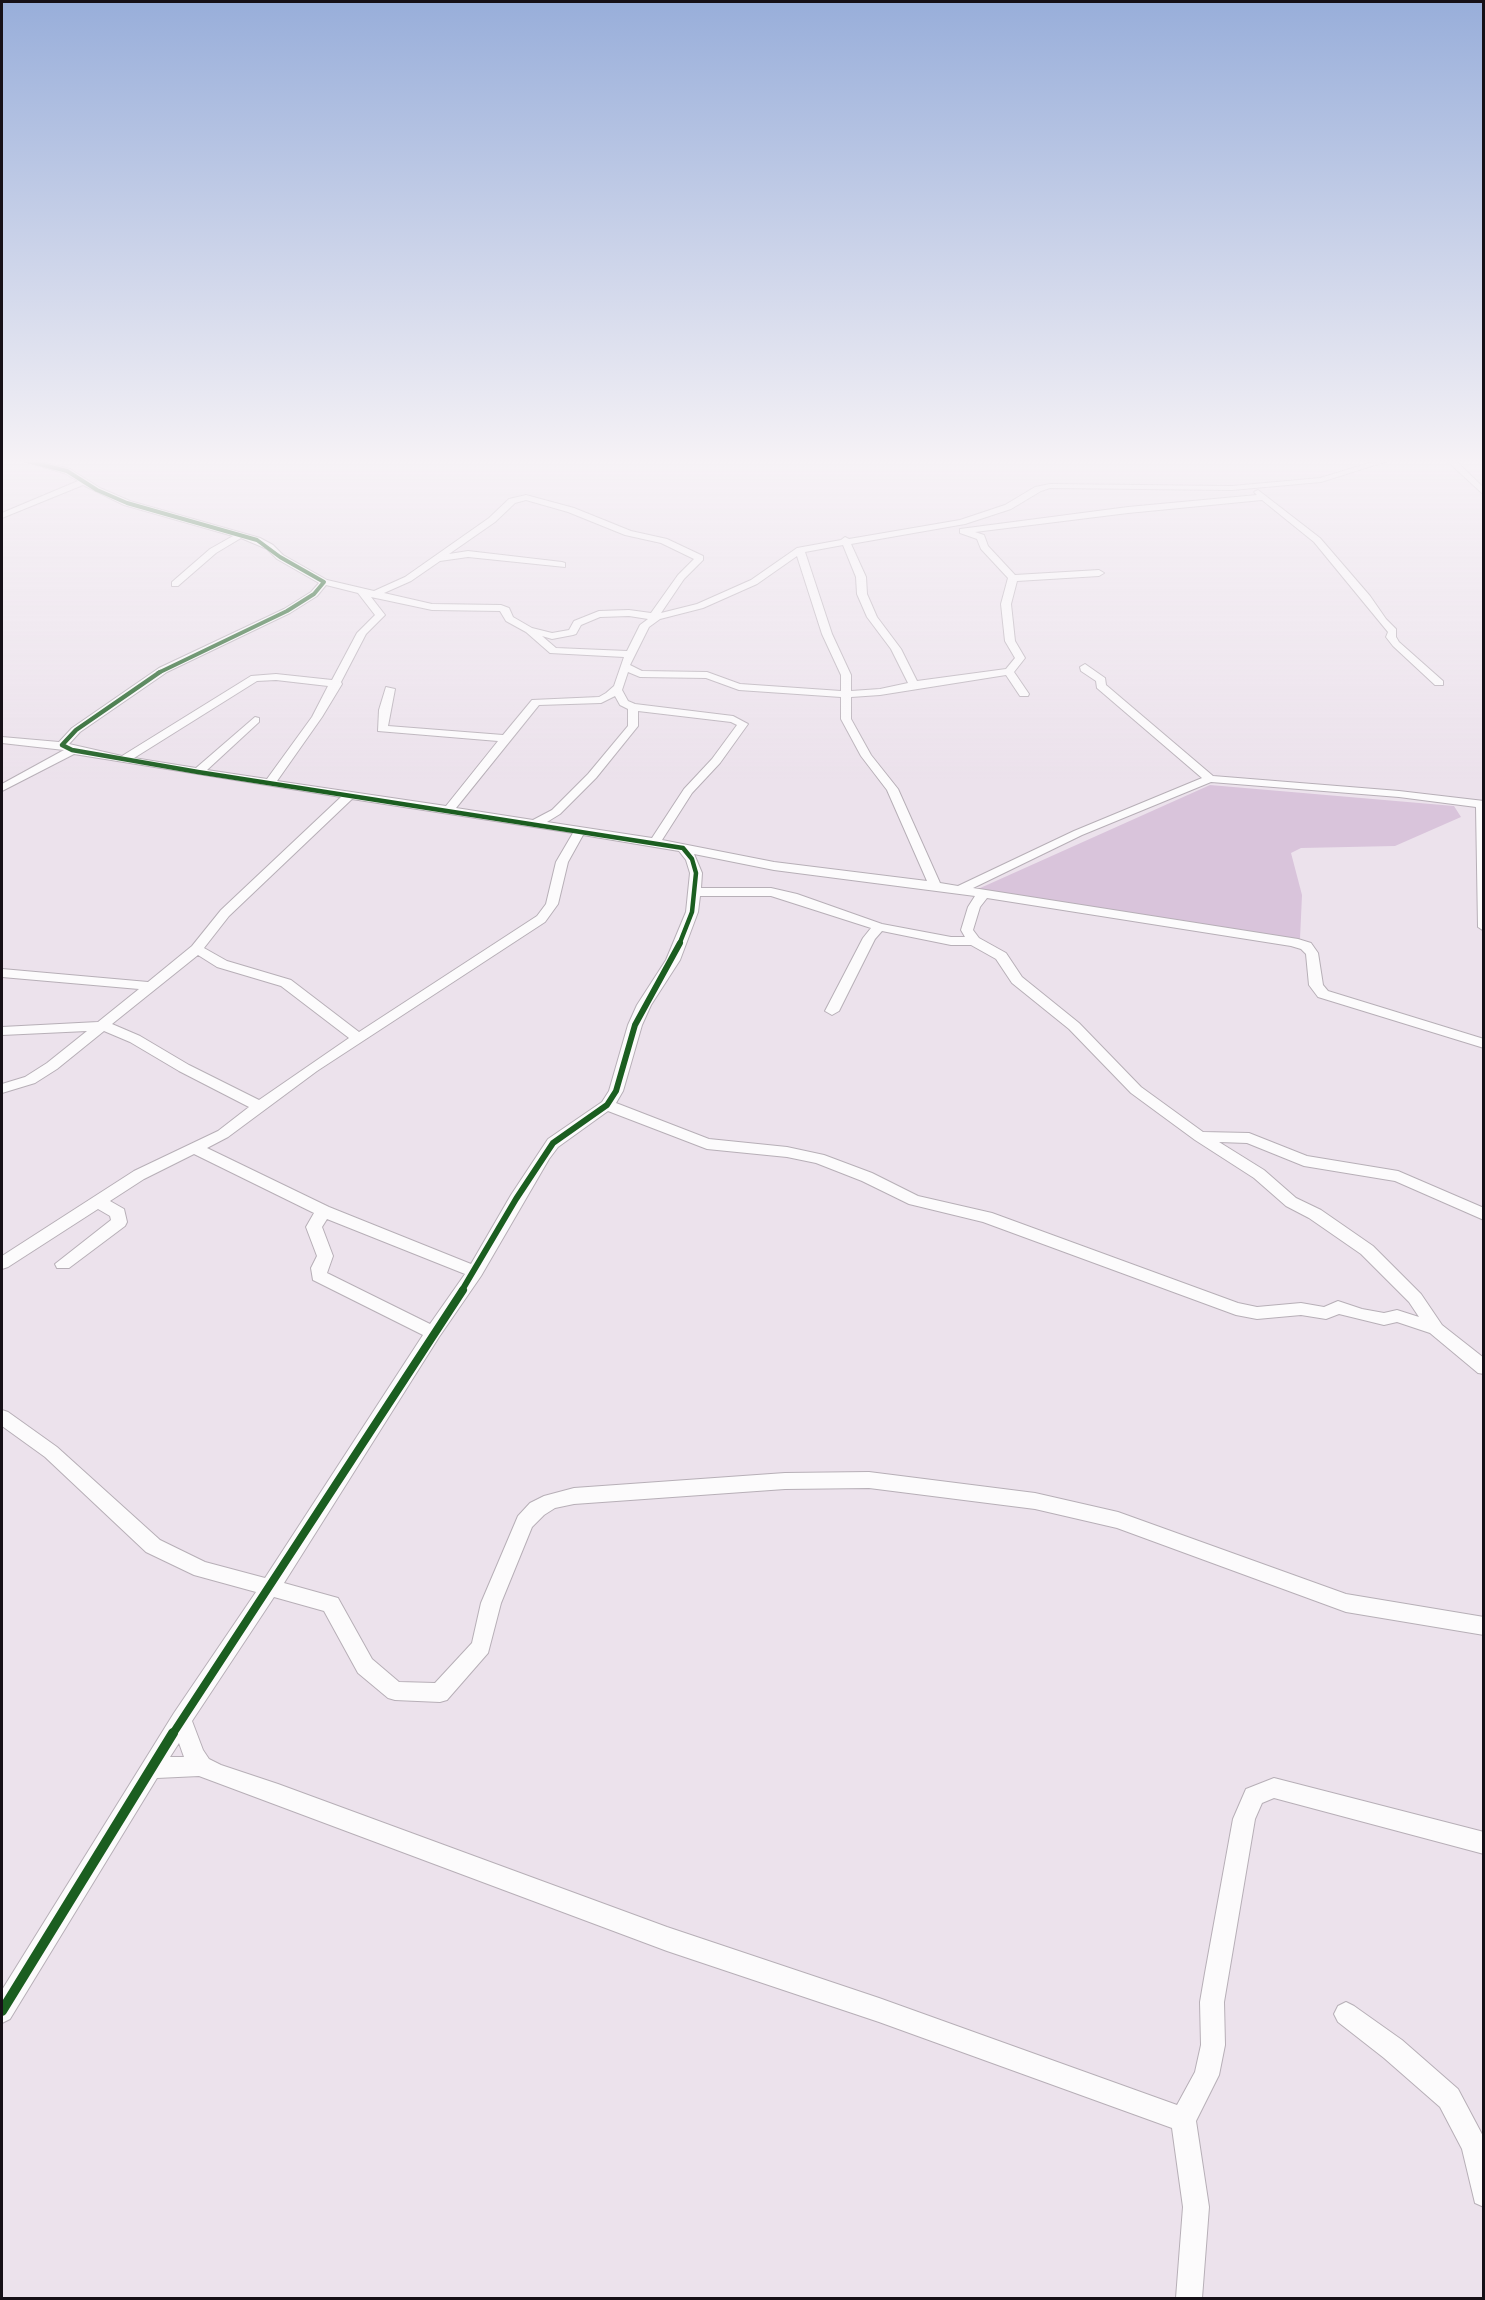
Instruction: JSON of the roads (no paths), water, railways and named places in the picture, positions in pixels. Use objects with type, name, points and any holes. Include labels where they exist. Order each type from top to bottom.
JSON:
[{"type":"street","points":[[175,584],[194,567]]},
{"type":"street","points":[[298,567],[324,582],[432,607],[501,608],[506,610],[510,620],[529,630],[546,635],[564,635],[573,632],[578,623],[598,614],[629,612],[655,616],[700,606],[747,585],[774,567]]},
{"type":"street","points":[[368,594],[408,579],[423,567]]},
{"type":"street","points":[[448,811],[504,738],[536,702],[601,700],[617,691],[624,666],[645,625],[655,616],[681,577],[691,567]]},
{"type":"street","points":[[806,567],[827,634],[846,675],[847,694],[844,709],[846,719],[866,756],[892,789],[935,886]]},
{"type":"street","points":[[857,567],[861,577],[862,594],[872,617],[896,649],[914,685]]},
{"type":"street","points":[[1003,567],[1013,578]]},
{"type":"street","points":[[1341,567],[1367,598],[1382,621],[1393,631],[1391,637],[1396,644],[1439,683]]},
{"type":"street","points":[[1013,578],[1099,573]]},
{"type":"street","points":[[624,666],[640,674],[707,675],[739,687],[847,694],[880,692],[1009,672],[1020,658],[1010,641],[1006,604],[1013,578]]},
{"type":"street","points":[[2,788],[67,748],[76,730],[163,670],[287,611],[314,594],[324,582]]},
{"type":"street","points":[[270,783],[317,717],[337,684],[362,633],[380,615],[368,594]]},
{"type":"street","points":[[529,630],[553,651],[630,654]]},
{"type":"street","points":[[1085,667],[1086,671],[1101,680],[1101,686],[1210,778]]},
{"type":"street","points":[[1009,672],[1024,694]]},
{"type":"street","points":[[126,758],[255,678],[276,677],[337,684]]},
{"type":"street","points":[[390,689],[382,729],[504,738]]},
{"type":"street","points":[[617,691],[624,703],[633,707],[733,719],[743,724],[716,761],[688,791],[655,842]]},
{"type":"street","points":[[536,823],[556,812],[592,776],[633,726],[633,707]]},
{"type":"street","points":[[198,772],[255,720]]},
{"type":"street","points":[[2,740],[67,748],[198,772],[655,842],[774,866],[935,886],[1293,942],[1306,946],[1312,953],[1316,985],[1323,994],[1484,1044]]},
{"type":"street","points":[[959,890],[1078,833],[1210,778],[1390,793],[1483,804],[1484,927]]},
{"type":"street","points":[[2,1089],[30,1080],[105,1026],[197,949],[225,913],[351,794]]},
{"type":"street","points":[[2,1263],[139,1175],[223,1134],[357,1037],[503,946],[541,919],[552,903],[562,862],[580,830]]},
{"type":"street","points":[[2,2011],[181,1720],[269,1589],[433,1333],[476,1272],[516,1199],[553,1143],[607,1104],[616,1090],[635,1024],[644,1005],[673,960],[686,928],[695,892],[696,873],[692,859],[683,848]]},
{"type":"street","points":[[695,892],[771,892],[793,897],[879,927],[951,941],[974,942],[1001,956],[1017,980],[1101,1051],[1123,1079],[1200,1137],[1244,1163],[1250,1170],[1273,1184],[1291,1202],[1315,1214],[1367,1250],[1415,1298],[1436,1329],[1484,1368]]},
{"type":"street","points":[[974,942],[967,930],[974,907],[983,894]]},
{"type":"street","points":[[832,1011],[869,938],[879,927]]},
{"type":"street","points":[[197,949],[222,963],[286,983],[357,1037]]},
{"type":"street","points":[[2,973],[152,986]]},
{"type":"street","points":[[2,1031],[105,1026],[135,1039],[184,1068],[260,1107]]},
{"type":"street","points":[[607,1104],[707,1144],[788,1152],[819,1159],[867,1177],[914,1200],[986,1217],[1236,1309],[1257,1313],[1301,1309],[1326,1312],[1338,1307],[1361,1315],[1384,1319],[1397,1316],[1436,1329]]},
{"type":"street","points":[[1200,1137],[1249,1138],[1310,1162],[1398,1176],[1484,1215]]},
{"type":"street","points":[[194,1148],[323,1211],[476,1272]]},
{"type":"street","points":[[63,1264],[119,1222],[118,1213],[97,1201]]},
{"type":"street","points":[[323,1211],[314,1227],[325,1256],[319,1268],[319,1276],[433,1333]]},
{"type":"street","points":[[2,1417],[51,1452],[153,1546],[201,1569],[331,1604],[365,1666],[395,1691],[440,1693],[481,1647],[490,1603],[525,1522],[537,1509],[551,1501],[574,1496],[784,1480],[869,1480],[1035,1501],[1118,1520],[1346,1603],[1484,1626]]},
{"type":"street","points":[[181,1720],[194,1756],[201,1766],[217,1774],[289,1798],[636,1928],[879,2010],[1183,2120]]},
{"type":"street","points":[[152,1768],[201,1766]]},
{"type":"street","points":[[1189,2298],[1196,2207],[1183,2120],[1207,2075],[1213,2045],[1212,2002],[1216,1972],[1244,1819],[1254,1796],[1274,1788],[1484,1843]]},
{"type":"street","points":[[1346,2014],[1393,2049],[1449,2098],[1474,2146],[1484,2194]]}]
